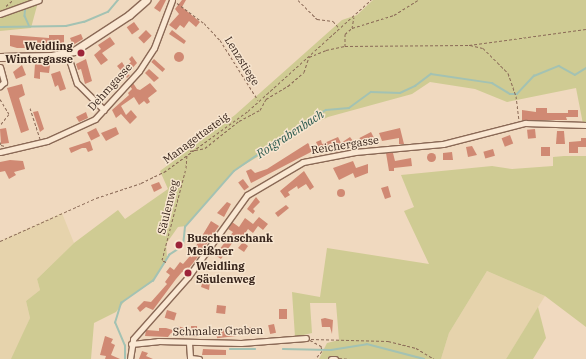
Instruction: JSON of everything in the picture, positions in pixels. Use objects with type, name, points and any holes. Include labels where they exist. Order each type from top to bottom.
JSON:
[{"type":"main road","points":[[0,56],[36,57],[67,53],[91,42],[146,0]]},
{"type":"street","points":[[0,14],[19,5],[32,4],[40,0]]},
{"type":"street","name":"Dehmgasse","points":[[0,152],[41,143],[86,125],[104,110],[139,71],[154,48],[173,0]]},
{"type":"street","points":[[67,53],[77,83],[104,110]]},
{"type":"street","points":[[0,67],[4,82],[0,86]]},
{"type":"street","name":"Reichergasse","points":[[131,344],[190,274],[233,210],[246,195],[303,162],[355,152],[442,144],[520,124],[586,125]]},
{"type":"street","name":"Schmaler Graben","points":[[131,344],[158,341],[189,343],[306,338]]},
{"type":"street","points":[[189,343],[190,359],[199,359]]},
{"type":"street","points":[[130,359],[131,344]]},
{"type":"path","points":[[4,8],[13,0]]},
{"type":"path","name":"Lenzstiege","points":[[173,0],[204,22],[220,40],[259,101]]},
{"type":"path","points":[[298,0],[317,19],[333,21],[340,28]]},
{"type":"path","name":"Managettasteig","points":[[0,242],[96,198],[141,184],[164,172],[187,153],[259,101],[354,17],[371,0]]},
{"type":"path","points":[[345,46],[345,34],[352,28],[394,16],[418,0]]},
{"type":"path","points":[[352,28],[354,17]]},
{"type":"path","points":[[259,101],[266,99],[288,86],[304,72],[309,57],[326,50],[345,46],[469,45],[586,29]]},
{"type":"path","points":[[469,45],[483,48],[498,62],[502,69],[508,73],[516,96],[520,124]]},
{"type":"path","points":[[0,99],[10,114],[0,125]]},
{"type":"path","points":[[190,151],[205,148],[218,140],[239,121],[260,110],[266,99]]},
{"type":"path","points":[[30,108],[41,143]]},
{"type":"path","points":[[0,142],[1,145],[5,145]]},
{"type":"path","name":"Säulenweg","points":[[166,262],[163,260],[186,168],[187,153]]},
{"type":"path","points":[[306,338],[321,346],[322,351],[315,359]]},
{"type":"path","points":[[306,338],[388,341],[416,348],[434,359]]},
{"type":"path","points":[[335,359],[350,359]]},
{"type":"path","points":[[394,359],[401,359]]},
{"type":"shaded area","points":[[0,0],[44,0],[38,2],[31,28],[0,31]]},
{"type":"shaded area","points":[[373,0],[586,0],[586,125],[583,124],[576,88],[507,102],[475,89],[430,82],[412,94],[328,117],[297,133],[234,171],[186,226],[178,227],[166,244],[167,257],[152,282],[127,298],[116,312],[94,323],[91,359],[11,359],[30,318],[26,301],[40,290],[37,279],[74,243],[118,210],[125,219],[168,189],[160,171],[235,115],[342,20],[357,15]]},
{"type":"shaded area","points":[[586,156],[586,327],[545,296],[487,271],[449,333],[441,359],[319,359],[327,343],[339,340],[336,303],[310,303],[312,333],[295,337],[292,292],[320,297],[327,248],[429,264],[404,211],[414,207],[401,175],[492,166],[512,169],[553,166],[553,157]]},
{"type":"shaded area","points":[[62,213],[74,243],[37,279],[40,290],[26,301],[30,318],[14,356],[11,359],[0,359],[0,241]]},
{"type":"shaded area","points":[[487,271],[545,296],[506,359],[441,359],[449,333]]},
{"type":"shaded area","points":[[538,307],[546,338],[533,359],[506,359]]},
{"type":"building","points":[[160,0],[166,0],[160,12],[154,8]]},
{"type":"building","points":[[182,0],[186,0],[182,7],[200,22],[196,27],[189,21],[184,28],[180,25],[176,30],[169,25],[179,14],[175,9]]},
{"type":"building","points":[[134,22],[139,29],[132,35],[127,27]]},
{"type":"building","points":[[146,30],[152,36],[144,43],[138,38]]},
{"type":"building","points":[[172,30],[186,41],[184,44],[169,34]]},
{"type":"building","points":[[81,34],[83,39],[73,45],[70,38]]},
{"type":"building","points":[[10,35],[49,38],[49,35],[64,35],[64,46],[57,46],[57,48],[17,48],[10,46]]},
{"type":"building","points":[[110,37],[115,44],[102,53],[108,60],[101,65],[94,55],[101,49],[98,45]]},
{"type":"building","points":[[179,52],[184,57],[179,62],[174,57]]},
{"type":"building","points":[[132,56],[137,63],[127,74],[130,75],[127,78],[117,66],[122,62],[125,67],[131,62],[129,59]]},
{"type":"building","points":[[86,59],[92,81],[85,84],[81,69],[78,70],[76,64]]},
{"type":"building","points":[[154,59],[165,69],[162,72],[151,62]]},
{"type":"building","points":[[35,64],[50,65],[49,73],[40,72],[40,79],[34,78]]},
{"type":"building","points":[[22,65],[26,75],[16,79],[13,72]]},
{"type":"building","points":[[149,69],[159,78],[154,82],[145,73]]},
{"type":"building","points":[[60,71],[66,89],[60,91],[58,85],[55,87],[51,74]]},
{"type":"building","points":[[133,83],[137,89],[140,90],[150,83],[157,91],[148,98],[150,102],[147,104],[144,101],[139,105],[134,97],[121,106],[126,115],[131,110],[137,117],[130,124],[121,114],[116,118],[112,110],[129,95],[128,93],[132,89],[130,86]]},
{"type":"building","points":[[22,84],[25,95],[19,98],[29,130],[21,133],[7,88]]},
{"type":"building","points":[[107,87],[112,92],[104,100],[99,95]]},
{"type":"building","points":[[536,108],[547,108],[547,113],[568,113],[568,110],[578,110],[578,117],[566,117],[567,120],[522,120],[522,110],[536,112]]},
{"type":"building","points":[[38,111],[44,129],[40,132],[33,112]]},
{"type":"building","points":[[86,112],[88,118],[79,122],[76,117]]},
{"type":"building","points":[[116,127],[119,134],[106,141],[101,133]]},
{"type":"building","points":[[6,128],[9,143],[1,144],[0,129]]},
{"type":"building","points":[[96,128],[100,136],[91,141],[87,133]]},
{"type":"building","points":[[400,128],[404,144],[399,144],[399,138],[382,141],[379,133]]},
{"type":"building","points":[[535,129],[536,138],[528,139],[527,130]]},
{"type":"building","points":[[557,131],[564,131],[565,144],[556,144]]},
{"type":"building","points":[[371,132],[375,140],[364,146],[359,138]]},
{"type":"building","points":[[510,135],[513,143],[505,147],[502,138]]},
{"type":"building","points":[[338,137],[341,143],[350,137],[356,145],[336,152],[334,147],[321,153],[316,142],[321,140],[322,144]]},
{"type":"building","points":[[581,138],[586,138],[586,147],[578,147],[578,153],[569,153],[569,142],[581,141]]},
{"type":"building","points":[[90,141],[93,150],[88,152],[86,148],[82,148],[71,153],[69,148]]},
{"type":"building","points":[[308,143],[313,151],[251,183],[246,171],[251,169],[255,173],[267,169]]},
{"type":"building","points":[[472,146],[477,155],[468,157],[466,147]]},
{"type":"building","points":[[541,147],[550,147],[550,156],[541,156]]},
{"type":"building","points":[[493,149],[495,156],[485,158],[483,152]]},
{"type":"building","points":[[452,152],[453,160],[443,160],[443,153]]},
{"type":"building","points":[[386,153],[393,153],[395,161],[411,158],[412,166],[394,168],[394,171],[389,171]]},
{"type":"building","points":[[429,153],[433,153],[435,157],[433,161],[429,161],[427,159],[427,155]]},
{"type":"building","points":[[10,160],[23,161],[25,169],[14,172],[16,175],[9,179],[5,171],[0,172],[0,162]]},
{"type":"building","points":[[353,161],[356,168],[368,164],[368,173],[355,178],[353,173],[339,180],[333,168]]},
{"type":"building","points":[[304,171],[314,187],[310,190],[306,184],[298,189],[297,186],[288,192],[290,195],[285,198],[280,191]]},
{"type":"building","points":[[243,179],[249,187],[244,191],[238,183]]},
{"type":"building","points":[[159,182],[162,188],[154,192],[151,185]]},
{"type":"building","points":[[388,186],[391,197],[385,199],[381,188]]},
{"type":"building","points":[[339,189],[343,189],[345,193],[343,197],[339,197],[337,195],[337,191]]},
{"type":"building","points":[[256,197],[260,202],[253,209],[255,211],[253,214],[247,209]]},
{"type":"building","points":[[227,202],[231,204],[224,217],[217,213]]},
{"type":"building","points":[[286,205],[289,208],[278,217],[275,213]]},
{"type":"building","points":[[259,217],[268,224],[263,230],[258,226],[253,233],[248,229],[241,239],[237,236],[221,259],[215,255],[233,232],[228,229],[232,222],[239,227],[245,218],[253,224]]},
{"type":"building","points":[[211,221],[219,226],[197,258],[185,273],[182,272],[176,279],[153,310],[146,307],[140,312],[137,308],[144,301],[151,302],[167,284],[165,282],[170,275],[166,272],[170,267],[174,270],[180,262],[183,264],[190,256]]},
{"type":"building","points":[[243,242],[248,246],[244,252],[238,248]]},
{"type":"building","points":[[203,280],[210,281],[209,290],[201,287]]},
{"type":"building","points":[[217,305],[226,306],[225,314],[216,313]]},
{"type":"building","points":[[279,309],[287,309],[287,319],[279,319]]},
{"type":"building","points":[[167,310],[177,313],[174,321],[165,318]]},
{"type":"building","points":[[325,318],[333,320],[332,334],[330,327],[322,327],[321,319]]},
{"type":"building","points":[[274,324],[276,333],[270,334],[268,325]]},
{"type":"building","points":[[178,326],[187,329],[184,337],[171,333],[168,337],[145,336],[146,330],[159,331],[159,328],[166,328],[176,331]]},
{"type":"building","points":[[191,326],[197,326],[197,337],[191,337]]},
{"type":"building","points":[[243,327],[262,328],[262,335],[243,334]]},
{"type":"building","points":[[235,328],[236,336],[217,338],[216,330]]},
{"type":"building","points":[[105,336],[113,339],[111,343],[115,345],[111,355],[120,359],[105,359],[106,356],[100,355]]},
{"type":"building","points":[[203,349],[226,350],[226,355],[202,355]]},
{"type":"building","points":[[142,351],[148,353],[146,356],[153,359],[139,359]]},
{"type":"waterway","points":[[0,27],[66,26],[84,22],[108,12],[118,0]]},
{"type":"waterway","points":[[26,6],[25,16],[29,25]]},
{"type":"waterway","name":"Rotgrabenbach","points":[[125,359],[125,346],[115,323],[121,303],[153,281],[169,255],[183,246],[185,227],[234,171],[291,132],[326,110],[349,108],[371,92],[400,93],[415,86],[431,74],[492,83],[510,94],[517,94],[534,76],[559,66],[575,75],[586,68]]},
{"type":"waterway","name":"Schmaler Graben","points":[[283,349],[331,350],[367,344],[424,359]]},
{"type":"waterway","name":"Schmaler Graben","points":[[230,349],[255,349]]},
{"type":"place","name":"Weidling Wintergasse","points":[[81,53]]},
{"type":"place","name":"Buschenschank Meißner","points":[[179,245]]},
{"type":"place","name":"Weidling Säulenweg","points":[[188,273]]}]
